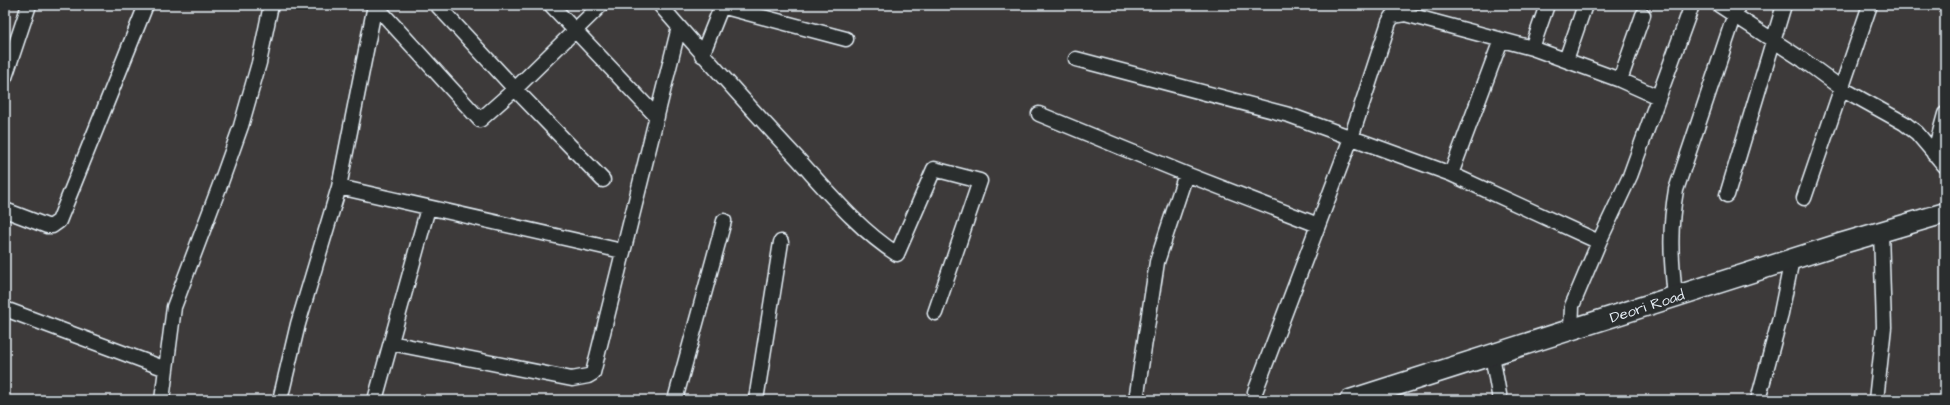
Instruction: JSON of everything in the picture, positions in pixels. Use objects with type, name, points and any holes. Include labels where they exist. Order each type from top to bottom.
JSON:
[{"type":"street","points":[[5,77],[29,5]]},
{"type":"street","points":[[5,210],[48,226],[52,226],[59,221],[146,5]]},
{"type":"street","points":[[162,400],[174,307],[241,126],[259,63],[271,5]]},
{"type":"street","points":[[375,5],[478,119],[483,119],[515,90],[601,5]]},
{"type":"street","points":[[280,400],[298,324],[339,187],[375,5]]},
{"type":"street","points":[[437,5],[515,90],[603,180]]},
{"type":"street","points":[[551,5],[657,117]]},
{"type":"street","points":[[660,5],[702,55],[821,185],[876,241],[896,254],[934,169],[980,182],[935,313]]},
{"type":"street","points":[[1532,48],[1547,5]]},
{"type":"street","points":[[1566,60],[1585,5]]},
{"type":"street","points":[[1571,330],[1572,306],[1599,242],[1630,176],[1692,5]]},
{"type":"street","points":[[1719,5],[1736,10],[1772,40],[1841,88],[1904,123],[1917,133],[1945,166]]},
{"type":"street","points":[[1727,194],[1772,40],[1784,5]]},
{"type":"street","points":[[1804,198],[1870,5]]},
{"type":"street","points":[[702,55],[722,6],[846,39]]},
{"type":"street","points":[[1675,297],[1670,241],[1676,190],[1736,10]]},
{"type":"street","points":[[1255,392],[1351,138],[1389,22],[1393,16],[1405,14],[1532,48],[1620,80],[1658,97]]},
{"type":"street","points":[[1620,80],[1643,15]]},
{"type":"street","points":[[391,343],[572,379],[588,376],[592,373],[679,27]]},
{"type":"street","points":[[1451,174],[1501,40]]},
{"type":"street","points":[[1076,59],[1289,115],[1451,174],[1599,242]]},
{"type":"street","points":[[1039,114],[1186,174],[1318,225]]},
{"type":"street","points":[[1934,154],[1945,114]]},
{"type":"street","points":[[1136,400],[1157,262],[1186,174]]},
{"type":"street","points":[[339,187],[622,251]]},
{"type":"street","points":[[375,400],[428,208]]},
{"type":"street","name":"Deori Road","points":[[1350,400],[1945,213]]},
{"type":"street","points":[[675,400],[724,221]]},
{"type":"street","points":[[1876,400],[1884,326],[1881,232]]},
{"type":"street","points":[[756,400],[782,242]]},
{"type":"street","points":[[1758,400],[1780,318],[1792,260]]},
{"type":"street","points":[[5,309],[166,369]]},
{"type":"street","points":[[1492,355],[1500,400]]}]
